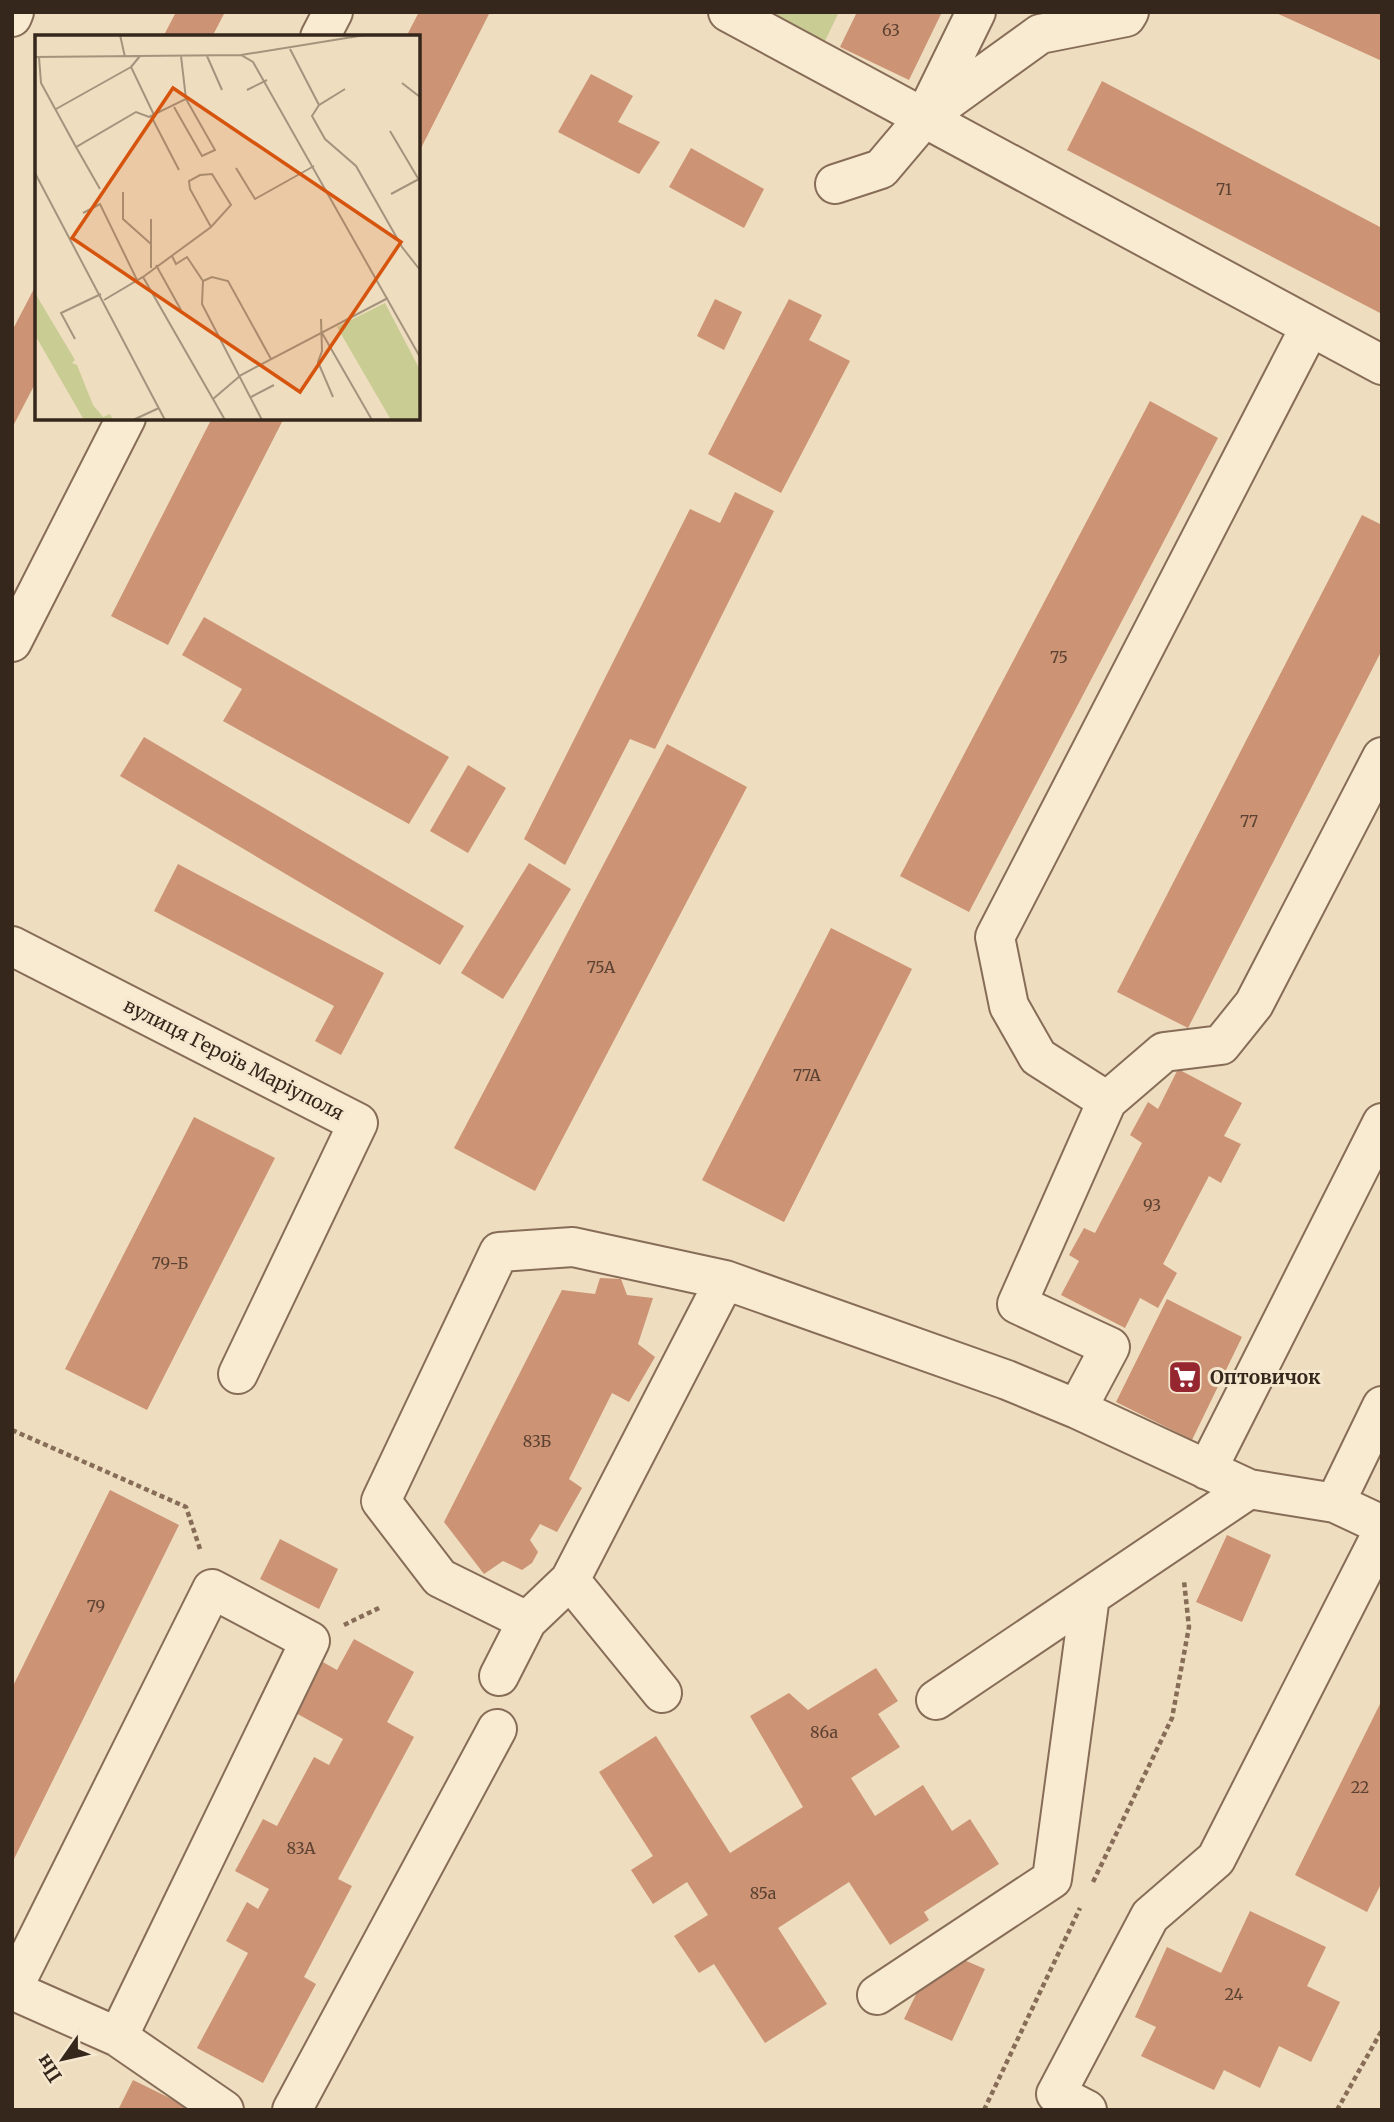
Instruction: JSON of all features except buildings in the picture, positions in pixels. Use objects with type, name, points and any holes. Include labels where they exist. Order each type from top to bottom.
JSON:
[{"type":"street","points":[[321,35],[333,12]]},
{"type":"street","points":[[728,12],[1382,365]]},
{"type":"street","points":[[925,117],[976,12]]},
{"type":"street","points":[[835,184],[881,169],[925,117],[1040,34],[1126,17],[1129,12]]},
{"type":"street","points":[[1107,1101],[1038,1057],[1009,1006],[995,937],[1310,327]]},
{"type":"street","points":[[12,642],[125,420]]},
{"type":"street","points":[[1077,1409],[1110,1347],[1017,1304],[1107,1101],[1164,1052],[1221,1045],[1254,1004],[1382,757]]},
{"type":"street","name":"вулиця Героїв Маріуполя","points":[[12,946],[358,1122],[238,1374]]},
{"type":"street","points":[[1207,1470],[1382,1124]]},
{"type":"street","points":[[527,1621],[440,1578],[381,1501],[499,1252],[573,1247],[725,1280],[1007,1380],[1077,1409],[1249,1489],[1335,1503],[1382,1525]]},
{"type":"street","points":[[499,1676],[527,1621],[570,1580],[725,1280]]},
{"type":"street","points":[[1335,1503],[1382,1406]]},
{"type":"street","points":[[936,1700],[1249,1489]]},
{"type":"street","points":[[1087,2110],[1056,2094],[1150,1916],[1216,1859],[1382,1532]]},
{"type":"street","points":[[570,1580],[662,1693]]},
{"type":"street","points":[[118,2037],[310,1641],[212,1589],[12,1990],[118,2037],[225,2110]]},
{"type":"street","points":[[877,1995],[1052,1879],[1090,1596]]},
{"type":"street","points":[[292,2110],[497,1729]]},
{"type":"path","points":[[12,1430],[186,1507],[212,1589]]},
{"type":"path","points":[[1090,1889],[1172,1718],[1189,1627],[1179,1537]]},
{"type":"path","points":[[984,2110],[1084,1901]]},
{"type":"path","points":[[1337,2110],[1382,2030]]},
{"type":"green space","points":[[764,12],[839,12],[823,45]]},
{"type":"place","name":"Оптовичок","points":[[1185,1377]]}]
